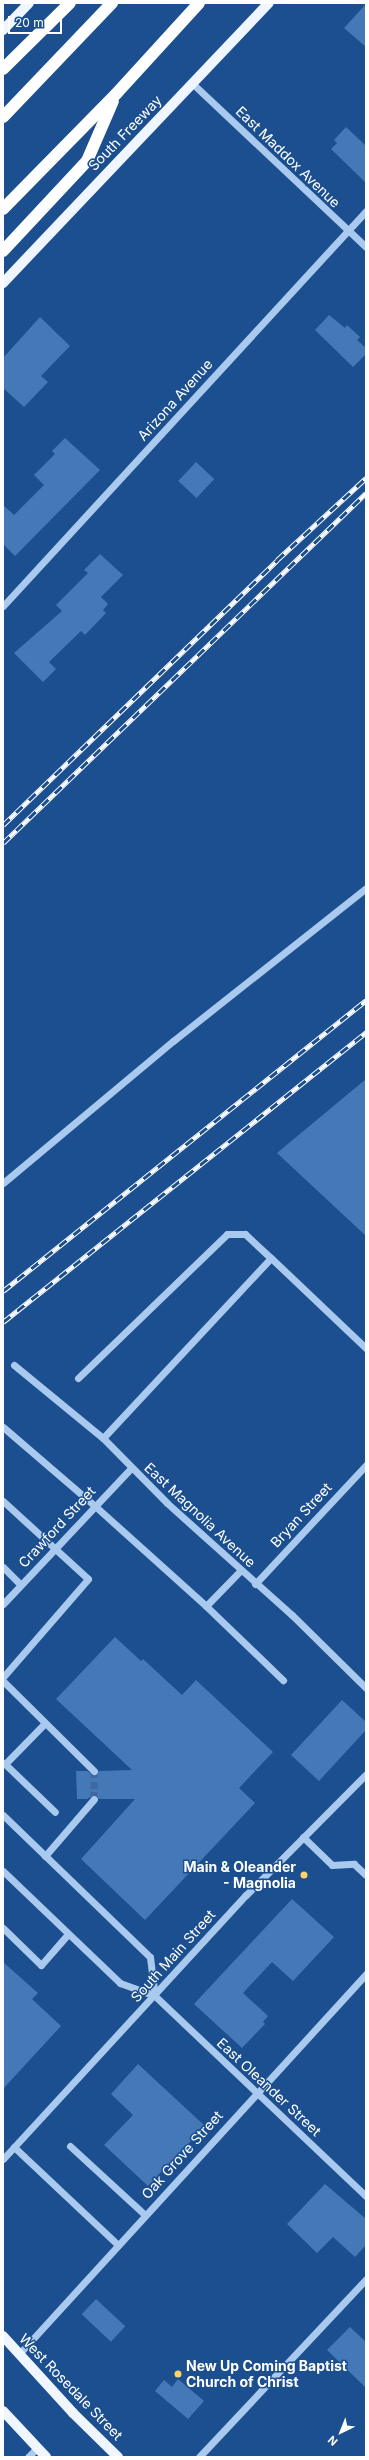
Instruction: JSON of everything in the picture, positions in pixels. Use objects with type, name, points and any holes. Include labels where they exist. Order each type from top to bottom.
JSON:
[{"type":"highway","points":[[3,69],[70,3]]},
{"type":"highway","points":[[3,117],[112,3]]},
{"type":"highway","points":[[3,209],[116,94],[199,3]]},
{"type":"highway","points":[[3,251],[86,161],[116,94]]},
{"type":"main road","points":[[3,30],[29,3]]},
{"type":"main road","name":"South Freeway","points":[[3,283],[269,3]]},
{"type":"main road","name":"West Rosedale Street","points":[[3,2336],[73,2413],[118,2457]]},
{"type":"main road","points":[[3,2411],[46,2457]]},
{"type":"street","name":"East Maddox Avenue","points":[[193,84],[366,248]]},
{"type":"street","name":"Arizona Avenue","points":[[3,606],[366,211]]},
{"type":"street","points":[[3,1183],[173,1041],[366,888]]},
{"type":"street","points":[[78,1378],[227,1234],[245,1234],[366,1348]]},
{"type":"street","points":[[102,1438],[271,1258]]},
{"type":"street","name":"East Magnolia Avenue","points":[[14,1365],[102,1438],[131,1468],[255,1584],[292,1615],[366,1688]]},
{"type":"street","points":[[3,1427],[95,1506],[206,1606],[283,1680]]},
{"type":"street","name":"Bryan Street","points":[[255,1584],[366,1465]]},
{"type":"street","name":"Crawford Street","points":[[3,1604],[131,1468]]},
{"type":"street","points":[[3,1501],[88,1580],[3,1677]]},
{"type":"street","points":[[3,1567],[21,1584]]},
{"type":"street","points":[[206,1606],[241,1570]]},
{"type":"street","points":[[3,1681],[94,1771]]},
{"type":"street","points":[[45,1723],[4,1763],[55,1812]]},
{"type":"street","name":"South Main Street","points":[[3,2159],[155,1996],[246,1895],[366,1774]]},
{"type":"street","points":[[45,1856],[94,1799]]},
{"type":"street","points":[[3,1816],[150,1957],[155,1996]]},
{"type":"street","points":[[303,1837],[332,1865],[354,1864],[366,1874]]},
{"type":"street","name":"East Oleander Street","points":[[3,1871],[120,1983],[155,1996],[366,2196]]},
{"type":"street","points":[[3,1928],[41,1965],[68,1934]]},
{"type":"street","name":"Oak Grove Street","points":[[19,2354],[366,1974]]},
{"type":"street","points":[[70,2146],[145,2215]]},
{"type":"street","points":[[14,2148],[118,2245]]},
{"type":"street","points":[[199,2457],[366,2279]]},
{"type":"street","points":[[28,2457],[37,2448]]},
{"type":"building","points":[[366,4],[366,47],[344,28]]},
{"type":"building","points":[[346,127],[366,146],[366,183],[331,149],[337,143],[334,140]]},
{"type":"building","points":[[329,315],[345,328],[347,325],[360,337],[357,340],[366,348],[366,354],[353,367],[315,330]]},
{"type":"building","points":[[40,317],[70,346],[41,376],[48,382],[24,407],[3,388],[3,358]]},
{"type":"building","points":[[65,438],[100,470],[15,556],[3,544],[3,505],[14,515],[44,485],[34,475],[55,454],[52,451]]},
{"type":"building","points":[[196,462],[214,479],[197,498],[178,481]]},
{"type":"building","points":[[100,554],[123,575],[101,597],[108,604],[103,610],[106,613],[85,635],[81,631],[49,662],[56,669],[43,682],[14,653],[62,611],[56,605],[88,573],[84,570]]},
{"type":"building","points":[[366,1079],[366,1236],[277,1153]]},
{"type":"building","points":[[115,1637],[141,1661],[143,1659],[182,1695],[196,1680],[273,1752],[239,1788],[255,1803],[145,1920],[81,1859],[135,1799],[99,1799],[95,1794],[87,1799],[77,1799],[76,1771],[87,1771],[95,1776],[99,1771],[132,1770],[56,1699]]},
{"type":"building","points":[[342,1700],[366,1722],[366,1730],[319,1781],[291,1755]]},
{"type":"building","points":[[292,1899],[334,1937],[293,1981],[272,1962],[243,1993],[268,2016],[263,2022],[265,2024],[242,2048],[194,2004]]},
{"type":"building","points":[[3,1962],[38,1993],[32,1999],[61,2026],[3,2089]]},
{"type":"building","points":[[138,2064],[205,2126],[148,2186],[104,2145],[133,2115],[111,2094]]},
{"type":"building","points":[[325,2184],[366,2219],[366,2245],[355,2257],[333,2237],[317,2253],[287,2224]]},
{"type":"building","points":[[96,2299],[125,2326],[111,2342],[82,2314]]},
{"type":"building","points":[[350,2327],[366,2342],[366,2388],[327,2350]]},
{"type":"building","points":[[178,2379],[204,2401],[188,2419],[155,2391],[164,2380],[172,2387]]},
{"type":"tunnel","points":[[94,1771],[94,1799]]},
{"type":"railway","points":[[3,825],[277,560],[366,478]]},
{"type":"railway","points":[[3,843],[366,493]]},
{"type":"railway","points":[[3,1291],[366,1000]]},
{"type":"railway","points":[[3,1322],[366,1032]]},
{"type":"place","name":"Main & Oleander - Magnolia","points":[[304,1875]]},
{"type":"place","name":"New Up Coming Baptist Church of Christ","points":[[178,2374]]}]
